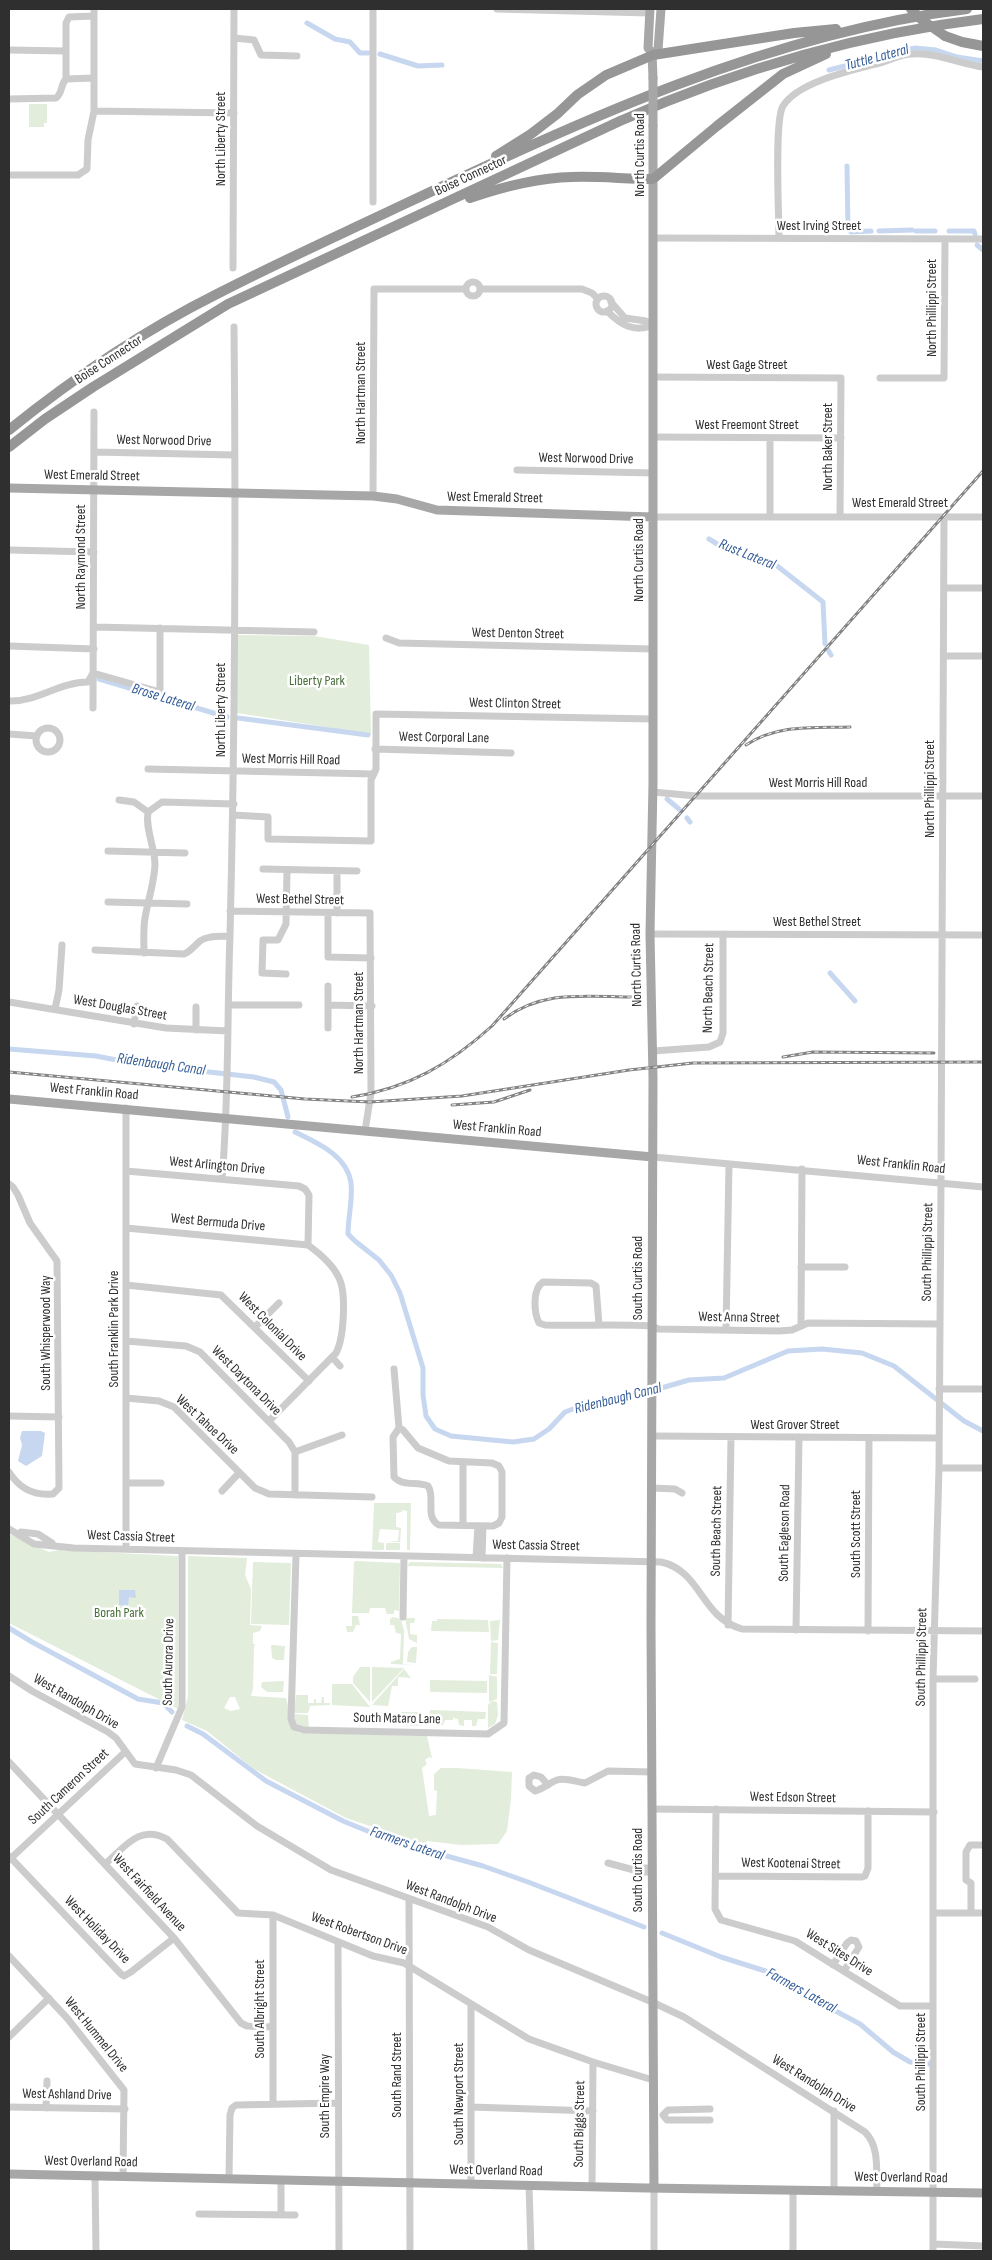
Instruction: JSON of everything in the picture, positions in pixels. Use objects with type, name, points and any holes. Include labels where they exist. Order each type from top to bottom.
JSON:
[{"type":"highway","points":[[911,9],[922,20],[946,36],[962,42],[983,46]]},
{"type":"highway","name":"Boise Connector","points":[[9,430],[128,345],[215,295],[446,185],[646,96],[731,64],[792,46],[870,26],[967,9]]},
{"type":"highway","name":"Boise Connector","points":[[9,447],[45,419],[95,386],[228,304],[674,97],[768,65],[848,43],[925,26],[983,19]]},
{"type":"highway","points":[[446,185],[531,134],[557,114],[577,95],[606,75],[652,54],[794,33],[870,26]]},
{"type":"highway","points":[[426,213],[492,190],[541,180],[572,177],[653,180],[783,74],[848,43]]},
{"type":"main road","name":"North Curtis Road","points":[[652,54],[658,50],[661,9]]},
{"type":"main road","name":"North Curtis Road","points":[[649,11],[648,48],[652,54],[653,78],[654,238],[653,792],[650,934],[653,1067]]},
{"type":"main road","name":"West Emerald Street","points":[[9,488],[373,496],[398,499],[436,510],[653,517]]},
{"type":"main road","name":"South Curtis Road","points":[[653,1067],[652,2002],[654,2188]]},
{"type":"main road","name":"West Franklin Road","points":[[9,1099],[228,1117],[653,1157]]},
{"type":"main road","name":"West Overland Road","points":[[9,2174],[592,2187],[983,2193]]},
{"type":"street","name":"North Liberty Street","points":[[234,9],[234,268]]},
{"type":"street","points":[[373,9],[373,202]]},
{"type":"street","points":[[497,9],[649,11]]},
{"type":"street","points":[[9,99],[56,98],[60,94],[62,83],[66,79],[66,23],[68,17],[94,12],[94,111],[88,140],[88,166],[85,172],[78,175],[9,174]]},
{"type":"street","points":[[234,38],[254,40],[261,55],[297,56]]},
{"type":"street","points":[[9,50],[66,51]]},
{"type":"street","points":[[779,238],[779,127],[782,106],[790,98],[812,85],[844,73],[912,54],[940,57],[983,67]]},
{"type":"street","points":[[66,79],[94,78]]},
{"type":"street","points":[[94,111],[234,113]]},
{"type":"street","name":"West Irving Street","points":[[654,238],[983,239]]},
{"type":"street","name":"North Phillippi Street","points":[[880,378],[944,378],[945,239]]},
{"type":"street","name":"North Hartman Street","points":[[373,496],[374,289],[465,289],[468,295],[473,296],[477,295],[480,289],[582,289],[592,293],[598,300]]},
{"type":"street","points":[[606,297],[625,318],[646,321],[653,325],[644,329],[630,328],[607,311],[598,309],[598,300],[606,297]]},
{"type":"street","points":[[607,311],[611,307],[611,302]]},
{"type":"street","name":"North Liberty Street","points":[[222,1179],[228,1117],[230,911],[234,804],[234,326]]},
{"type":"street","name":"West Gage Street","points":[[653,377],[841,378]]},
{"type":"street","name":"North Baker Street","points":[[840,517],[841,378]]},
{"type":"street","name":"North Raymond Street","points":[[93,708],[94,412]]},
{"type":"street","name":"West Freemont Street","points":[[653,437],[841,438]]},
{"type":"street","points":[[770,438],[770,516]]},
{"type":"street","name":"West Norwood Drive","points":[[94,452],[234,455]]},
{"type":"street","name":"West Norwood Drive","points":[[517,470],[653,473]]},
{"type":"street","name":"West Emerald Street","points":[[653,517],[983,517]]},
{"type":"street","name":"North Phillippi Street","points":[[942,1062],[944,517]]},
{"type":"street","points":[[9,550],[94,552]]},
{"type":"street","points":[[944,588],[983,588]]},
{"type":"street","points":[[94,626],[314,632]]},
{"type":"street","points":[[9,701],[21,702],[73,682],[88,682],[93,672],[160,692],[160,628]]},
{"type":"street","name":"West Denton Street","points":[[386,638],[399,644],[652,649]]},
{"type":"street","points":[[9,646],[94,649]]},
{"type":"street","points":[[944,656],[983,656]]},
{"type":"street","name":"West Clinton Street","points":[[376,749],[376,714],[653,719]]},
{"type":"street","points":[[9,734],[37,736]]},
{"type":"street","points":[[233,815],[268,817],[268,839],[371,841],[370,780],[376,770],[376,749]]},
{"type":"street","name":"West Corporal Lane","points":[[376,749],[511,753]]},
{"type":"street","name":"West Morris Hill Road","points":[[148,769],[374,774]]},
{"type":"street","name":"West Morris Hill Road","points":[[653,792],[696,796],[983,796]]},
{"type":"street","points":[[119,800],[134,802],[148,812]]},
{"type":"street","points":[[148,812],[162,802],[234,804]]},
{"type":"street","points":[[144,953],[145,920],[154,877],[154,852],[148,824],[148,812]]},
{"type":"street","points":[[108,851],[185,853]]},
{"type":"street","points":[[263,869],[357,871]]},
{"type":"street","points":[[286,974],[262,973],[262,940],[278,940],[286,924],[287,870]]},
{"type":"street","points":[[337,871],[337,913]]},
{"type":"street","points":[[108,902],[188,904]]},
{"type":"street","name":"West Bethel Street","points":[[230,911],[370,913]]},
{"type":"street","points":[[328,913],[328,957],[370,958]]},
{"type":"street","name":"North Hartman Street","points":[[365,1131],[371,1093],[370,913]]},
{"type":"street","name":"West Bethel Street","points":[[650,934],[983,935]]},
{"type":"street","name":"North Beach Street","points":[[653,1051],[709,1047],[720,1042],[723,1033],[723,934]]},
{"type":"street","points":[[96,950],[184,954],[190,952],[202,940],[208,937],[230,936]]},
{"type":"street","points":[[55,1009],[59,990],[62,944]]},
{"type":"street","points":[[328,986],[328,1028]]},
{"type":"street","name":"West Douglas Street","points":[[9,1002],[134,1024],[228,1031]]},
{"type":"street","points":[[229,1004],[299,1005]]},
{"type":"street","points":[[328,1005],[372,1006]]},
{"type":"street","points":[[134,1024],[137,1006]]},
{"type":"street","points":[[196,1007],[196,1030]]},
{"type":"street","name":"South Phillippi Street","points":[[934,2248],[933,1679],[939,1468],[942,1062]]},
{"type":"street","name":"South Franklin Park Drive","points":[[126,1108],[126,1549]]},
{"type":"street","name":"West Franklin Road","points":[[653,1157],[802,1169],[983,1187]]},
{"type":"street","points":[[726,1330],[729,1164]]},
{"type":"street","points":[[801,1325],[802,1169]]},
{"type":"street","name":"West Arlington Drive","points":[[126,1170],[299,1186],[306,1189],[309,1195],[308,1245]]},
{"type":"street","name":"South Whisperwood Way","points":[[9,1184],[14,1187],[30,1223],[57,1261],[59,1488],[53,1494],[34,1493],[16,1483],[9,1472]]},
{"type":"street","name":"West Bermuda Drive","points":[[126,1228],[308,1245]]},
{"type":"street","points":[[268,1421],[332,1357],[342,1338],[342,1286],[334,1269],[308,1245]]},
{"type":"street","points":[[801,1268],[845,1267]]},
{"type":"street","name":"West Anna Street","points":[[599,1325],[598,1291],[596,1286],[590,1283],[544,1282],[539,1285],[536,1290],[536,1317],[539,1323],[544,1325],[652,1326],[658,1329],[786,1331],[808,1323],[939,1324]]},
{"type":"street","name":"West Colonial Drive","points":[[126,1285],[220,1295],[309,1381]]},
{"type":"street","points":[[255,1327],[279,1303]]},
{"type":"street","name":"West Daytona Drive","points":[[126,1341],[186,1346],[200,1352],[289,1442],[295,1452]]},
{"type":"street","points":[[332,1357],[340,1366]]},
{"type":"street","points":[[394,1369],[399,1428],[393,1437],[394,1477],[399,1482],[422,1483],[428,1486],[431,1492],[431,1516],[436,1524],[463,1526],[496,1525],[502,1517],[502,1472],[500,1466],[492,1463],[449,1461],[418,1448],[399,1428]]},
{"type":"street","points":[[939,1392],[983,1389]]},
{"type":"street","name":"West Tahoe Drive","points":[[126,1398],[159,1401],[174,1407],[239,1473],[262,1492],[294,1495],[372,1497]]},
{"type":"street","points":[[9,1416],[59,1417]]},
{"type":"street","points":[[294,1495],[295,1452],[342,1435]]},
{"type":"street","name":"West Grover Street","points":[[652,1436],[939,1438]]},
{"type":"street","name":"South Beach Street","points":[[728,1625],[731,1437]]},
{"type":"street","name":"South Eagleson Road","points":[[796,1630],[799,1437]]},
{"type":"street","name":"South Scott Street","points":[[868,1631],[869,1438]]},
{"type":"street","points":[[463,1462],[463,1526]]},
{"type":"street","points":[[939,1468],[983,1468]]},
{"type":"street","name":"West Tahoe Drive","points":[[222,1491],[239,1473]]},
{"type":"street","points":[[126,1483],[161,1483]]},
{"type":"street","points":[[652,1488],[675,1489],[682,1493]]},
{"type":"street","points":[[479,1557],[480,1526]]},
{"type":"street","name":"West Cassia Street","points":[[9,1529],[34,1544],[59,1546],[296,1555],[652,1561],[670,1564],[679,1568],[688,1577],[715,1614],[728,1625]]},
{"type":"street","name":"South Aurora Drive","points":[[156,1768],[182,1707],[182,1551]]},
{"type":"street","name":"South Mataro Lane","points":[[296,1555],[292,1719],[294,1727],[304,1730],[479,1734],[488,1734],[497,1730],[504,1723],[507,1558]]},
{"type":"street","points":[[403,1617],[404,1556]]},
{"type":"street","points":[[728,1625],[755,1630],[983,1631]]},
{"type":"street","name":"West Randolph Drive","points":[[9,1676],[32,1691],[108,1732],[116,1738],[135,1764],[176,1770],[191,1776],[221,1796],[257,1826],[331,1870],[488,1927],[529,1950],[684,2017],[834,2111],[870,2136],[876,2151],[877,2191]]},
{"type":"street","points":[[933,1679],[975,1679]]},
{"type":"street","name":"South Cameron Street","points":[[10,1858],[125,1752]]},
{"type":"street","name":"West Fairfield Avenue","points":[[9,1762],[174,1938],[241,2023],[247,2026],[272,2026]]},
{"type":"street","points":[[548,1785],[557,1780],[574,1780],[585,1783],[608,1771],[652,1772]]},
{"type":"street","name":"West Edson Street","points":[[652,1809],[934,1812]]},
{"type":"street","name":"West Sites Drive","points":[[716,1809],[715,1909],[721,1920],[793,1940],[898,2005],[933,2006]]},
{"type":"street","name":"West Kootenai Street","points":[[716,1876],[858,1878],[865,1876],[868,1868],[868,1811]]},
{"type":"street","name":"West Robertson Drive","points":[[106,1864],[136,1836],[150,1832],[159,1834],[167,1838],[238,1913],[273,1915],[373,1956],[404,1963],[529,2040],[653,2080]]},
{"type":"street","points":[[971,1913],[971,1883],[966,1880],[966,1852],[970,1845],[983,1845]]},
{"type":"street","name":"West Holiday Drive","points":[[10,1858],[124,1976],[174,1938]]},
{"type":"street","points":[[608,1863],[638,1872],[652,1870]]},
{"type":"street","name":"South Rand Street","points":[[409,1899],[410,2251]]},
{"type":"street","points":[[934,1912],[983,1913]]},
{"type":"street","name":"South Albright Street","points":[[273,1915],[273,2103]]},
{"type":"street","points":[[833,1965],[847,1942],[851,1940],[856,1941],[859,1947],[844,1971]]},
{"type":"street","name":"South Empire Way","points":[[338,1942],[339,2251]]},
{"type":"street","name":"West Hummel Drive","points":[[9,1956],[68,2018],[124,2090],[123,2176]]},
{"type":"street","points":[[9,2037],[49,1998]]},
{"type":"street","name":"South Newport Street","points":[[471,2004],[471,2184]]},
{"type":"street","name":"South Biggs Street","points":[[592,2187],[593,2062]]},
{"type":"street","points":[[46,2108],[47,2081]]},
{"type":"street","points":[[229,2179],[230,2115],[232,2108],[241,2104],[338,2103]]},
{"type":"street","name":"West Ashland Drive","points":[[9,2107],[125,2109]]},
{"type":"street","points":[[471,2108],[593,2111]]},
{"type":"street","points":[[664,2115],[668,2110],[710,2109]]},
{"type":"street","points":[[834,2111],[834,2190]]},
{"type":"street","points":[[653,2115],[664,2115]]},
{"type":"street","points":[[664,2115],[667,2120],[710,2120]]},
{"type":"street","points":[[96,2176],[96,2251]]},
{"type":"street","points":[[281,2180],[281,2215]]},
{"type":"street","points":[[528,2185],[532,2251]]},
{"type":"street","name":"South Curtis Road","points":[[654,2188],[654,2251]]},
{"type":"street","points":[[793,2190],[793,2251]]},
{"type":"street","points":[[199,2214],[295,2215]]},
{"type":"street","points":[[934,2248],[983,2246]]},
{"type":"green space","points":[[29,104],[47,104],[47,123],[44,123],[44,127],[29,127]]},
{"type":"green space","name":"Liberty Park","points":[[236,635],[314,636],[369,645],[371,734],[237,713]]},
{"type":"green space","points":[[374,1503],[411,1503],[410,1550],[407,1550],[407,1511],[402,1510],[402,1512],[396,1513],[396,1527],[401,1528],[400,1542],[386,1542],[398,1541],[399,1530],[380,1529],[378,1542],[384,1543],[384,1550],[372,1550]]},
{"type":"green space","name":"Borah Park","points":[[9,1534],[49,1552],[59,1550],[178,1556],[178,1709],[9,1623]]},
{"type":"green space","points":[[386,1543],[400,1543],[400,1550],[386,1550]]},
{"type":"green space","points":[[188,1556],[247,1558],[245,1575],[251,1589],[250,1625],[262,1626],[260,1631],[253,1633],[253,1644],[256,1645],[254,1646],[253,1689],[251,1696],[286,1698],[294,1730],[301,1733],[427,1736],[432,1758],[429,1757],[425,1760],[427,1764],[422,1768],[429,1816],[436,1815],[437,1791],[434,1790],[434,1774],[441,1768],[512,1772],[507,1831],[498,1844],[461,1845],[427,1841],[427,1845],[346,1818],[254,1769],[207,1731],[182,1720],[188,1696]],"holes":[[[230,1697],[235,1697],[240,1709],[231,1711],[224,1708]]]},
{"type":"green space","points":[[253,1562],[291,1563],[289,1625],[251,1624]]},
{"type":"green space","points":[[354,1562],[400,1563],[399,1611],[394,1610],[394,1614],[387,1614],[385,1608],[370,1608],[369,1613],[352,1613]]},
{"type":"green space","points":[[410,1562],[501,1564],[503,1568],[407,1566]]},
{"type":"green space","points":[[352,1616],[358,1616],[360,1625],[356,1625],[353,1632],[347,1632],[346,1626],[352,1626]]},
{"type":"green space","points":[[393,1617],[401,1619],[404,1631],[403,1664],[414,1665],[391,1664],[391,1662],[400,1659],[401,1634],[396,1633],[394,1625],[390,1625],[390,1619]]},
{"type":"green space","points":[[405,1618],[415,1618],[414,1623],[410,1623],[410,1634],[417,1635],[417,1643],[409,1639]]},
{"type":"green space","points":[[437,1619],[488,1620],[489,1632],[431,1631],[432,1621],[437,1621]]},
{"type":"green space","points":[[500,1620],[498,1640],[491,1641],[490,1621]]},
{"type":"green space","points":[[491,1642],[498,1643],[497,1674],[490,1674]]},
{"type":"green space","points":[[271,1645],[285,1646],[284,1660],[272,1658]]},
{"type":"green space","points":[[412,1647],[417,1647],[416,1663],[407,1662],[408,1652]]},
{"type":"green space","points":[[360,1667],[370,1667],[370,1702],[353,1683],[353,1677]]},
{"type":"green space","points":[[372,1667],[404,1668],[372,1702]]},
{"type":"green space","points":[[404,1669],[411,1678],[398,1677],[398,1686],[392,1686],[388,1706],[372,1705]]},
{"type":"green space","points":[[489,1675],[497,1677],[497,1699],[489,1702]]},
{"type":"green space","points":[[430,1680],[487,1681],[487,1693],[430,1692]]},
{"type":"green space","points":[[284,1681],[283,1692],[267,1692],[261,1687],[262,1682]]},
{"type":"green space","points":[[332,1684],[352,1684],[370,1707],[332,1705]]},
{"type":"green space","points":[[296,1695],[308,1695],[308,1703],[314,1703],[314,1699],[316,1699],[316,1703],[321,1703],[322,1697],[324,1697],[324,1703],[330,1703],[330,1705],[310,1706],[308,1713],[294,1713]]},
{"type":"green space","points":[[492,1701],[497,1702],[498,1715],[495,1724],[488,1728],[488,1705]]},
{"type":"green space","points":[[430,1710],[486,1712],[485,1719],[478,1719],[476,1726],[472,1726],[472,1720],[464,1720],[464,1726],[459,1725],[458,1719],[453,1718],[453,1720],[445,1720],[443,1725],[440,1725],[440,1722],[428,1725]]},
{"type":"green space","points":[[400,1712],[422,1712],[422,1726],[399,1725]]},
{"type":"green space","points":[[294,1714],[308,1715],[309,1728],[301,1728],[295,1723]]},
{"type":"water","points":[[22,1431],[41,1431],[45,1433],[42,1456],[26,1466],[18,1461],[22,1445],[20,1438]]},
{"type":"water","points":[[119,1590],[135,1590],[136,1598],[129,1597],[128,1606],[119,1605]]},
{"type":"waterway","points":[[307,23],[335,39],[350,42],[360,53],[368,53]]},
{"type":"waterway","name":"Tuttle Lateral","points":[[829,70],[915,48],[936,50],[957,57],[983,61]]},
{"type":"waterway","points":[[380,54],[418,66],[442,65]]},
{"type":"waterway","points":[[847,166],[848,229],[851,232],[871,231]]},
{"type":"waterway","points":[[879,231],[912,230]]},
{"type":"waterway","points":[[916,231],[935,231]]},
{"type":"waterway","points":[[949,231],[974,231],[975,234]]},
{"type":"waterway","points":[[977,245],[983,250]]},
{"type":"waterway","name":"Rust Lateral","points":[[709,539],[724,548],[776,565],[823,602],[825,644]]},
{"type":"waterway","name":"Rust Lateral","points":[[828,650],[831,655]]},
{"type":"waterway","name":"Brose Lateral","points":[[99,679],[227,717]]},
{"type":"waterway","name":"Brose Lateral","points":[[238,718],[368,735]]},
{"type":"waterway","points":[[667,799],[679,809]]},
{"type":"waterway","points":[[687,818],[690,822]]},
{"type":"waterway","points":[[830,973],[855,1001]]},
{"type":"waterway","name":"Ridenbaugh Canal","points":[[9,1049],[96,1056],[137,1064],[254,1077],[274,1082],[281,1090],[288,1117]]},
{"type":"waterway","name":"Ridenbaugh Canal","points":[[295,1132],[330,1151],[344,1165],[351,1183],[348,1234],[379,1260],[391,1275],[400,1293],[423,1368],[423,1395],[426,1416],[435,1429],[451,1436],[513,1442],[534,1439],[549,1429],[565,1412],[584,1405],[637,1395],[689,1380],[724,1378],[788,1351],[822,1349],[862,1353],[894,1366],[964,1421],[983,1431]]},
{"type":"waterway","name":"Farmers Lateral","points":[[9,1628],[138,1699],[163,1703],[172,1712]]},
{"type":"waterway","name":"Farmers Lateral","points":[[187,1726],[203,1734],[266,1781],[343,1821],[392,1841],[483,1866],[644,1927]]},
{"type":"waterway","name":"Farmers Lateral","points":[[662,1933],[721,1957],[778,1975],[830,2008],[860,2024],[893,2052],[910,2062],[930,2064]]},
{"type":"railway","points":[[352,1097],[392,1087],[428,1072],[460,1052],[492,1026],[983,471]]},
{"type":"railway","points":[[746,745],[758,738],[783,730],[850,727]]},
{"type":"railway","points":[[504,1019],[519,1009],[550,999],[582,996],[634,997]]},
{"type":"railway","points":[[783,1057],[813,1052],[934,1053]]},
{"type":"railway","points":[[9,1072],[305,1099],[370,1102],[462,1096],[629,1070],[693,1063],[983,1062]]},
{"type":"railway","points":[[452,1105],[494,1102],[530,1090]]}]
